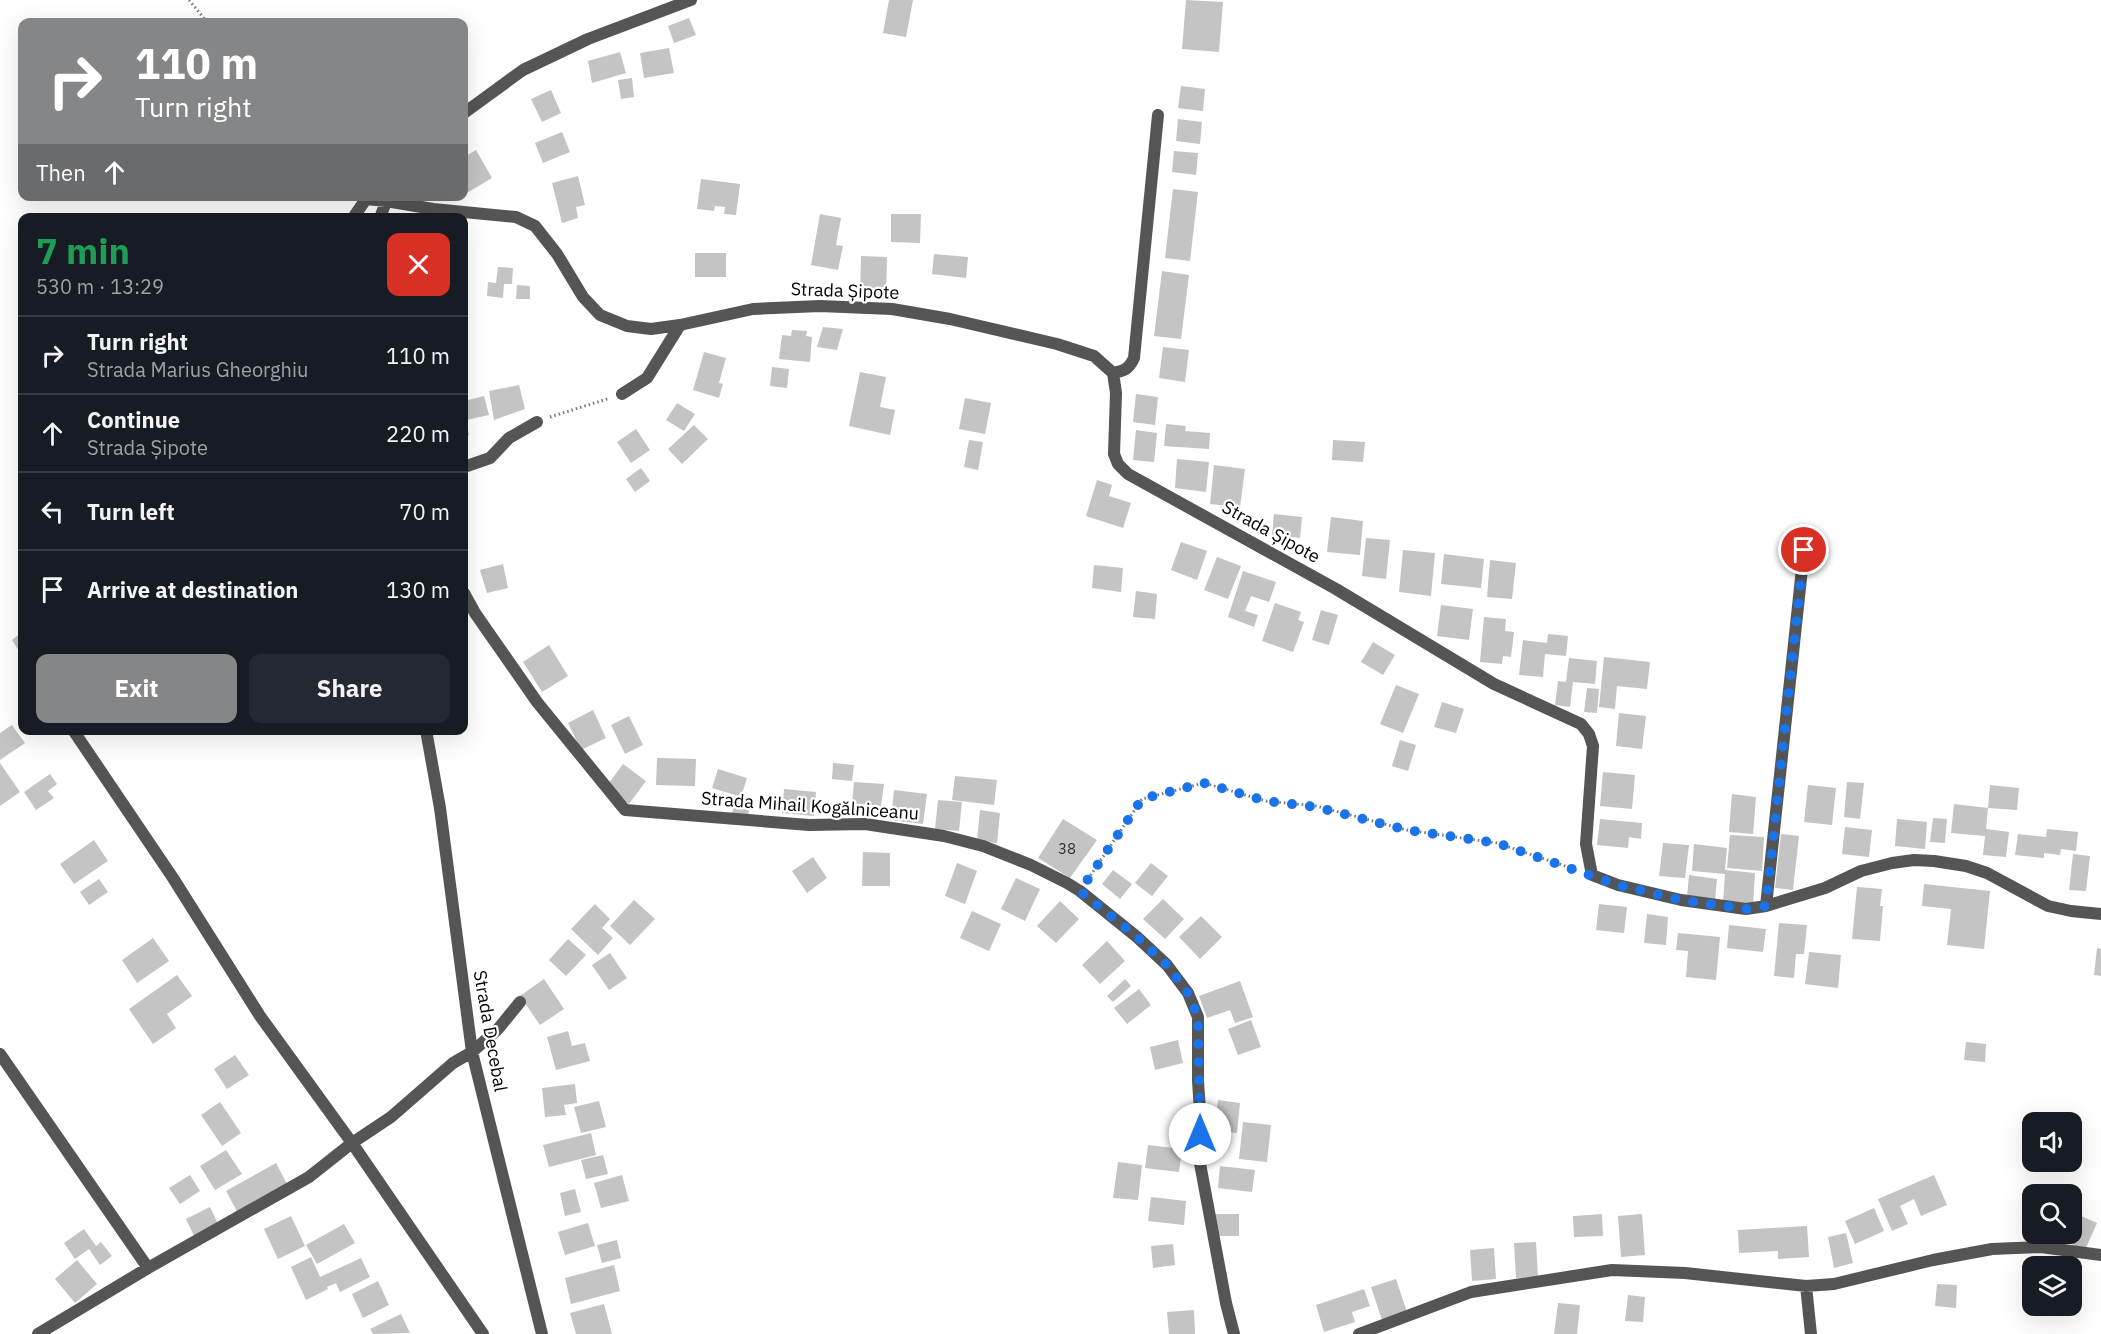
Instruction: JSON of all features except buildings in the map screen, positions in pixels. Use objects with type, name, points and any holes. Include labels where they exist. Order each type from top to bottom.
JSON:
[{"type":"street","points":[[468,110],[523,70],[588,39],[691,0]]},
{"type":"street","points":[[1113,373],[1124,371],[1131,365],[1134,358],[1158,115]]},
{"type":"street","name":"Strada Șipote","points":[[396,201],[433,209],[516,217],[535,226],[557,254],[583,297],[600,315],[627,326],[651,329],[753,309],[820,306],[892,309],[950,319],[1057,344],[1094,356],[1113,373],[1116,393],[1114,454],[1118,464],[1128,474],[1336,589],[1494,684],[1581,724],[1589,734],[1594,759],[1586,843],[1592,875]]},
{"type":"street","points":[[622,394],[647,378],[680,325]]},
{"type":"street","points":[[468,466],[490,458],[509,438],[537,422]]},
{"type":"street","points":[[1766,906],[1804,550]]},
{"type":"street","name":"Strada Mihail Kogălniceanu","points":[[468,600],[537,702],[625,810],[809,825],[865,824],[944,836],[983,846],[1021,861],[1080,891],[1137,937],[1167,965],[1188,993],[1198,1017],[1199,1158],[1223,1291],[1234,1334]]},
{"type":"street","points":[[76,735],[173,878],[260,1016],[352,1143],[483,1334]]},
{"type":"street","name":"Strada Decebal","points":[[427,735],[440,808],[472,1052],[542,1334]]},
{"type":"street","points":[[1592,875],[1618,885],[1681,900],[1746,909],[1766,906],[1825,888],[1861,872],[1892,862],[1934,861],[1966,866],[2002,880],[2048,906],[2101,914]]},
{"type":"street","points":[[38,1334],[147,1268],[309,1177],[352,1143],[391,1117],[453,1063],[472,1052],[498,1029],[520,1002]]},
{"type":"street","points":[[0,1054],[147,1268]]},
{"type":"street","points":[[1359,1334],[1471,1292],[1612,1270],[1685,1273],[1806,1286],[1834,1284],[1992,1249],[2041,1247],[2101,1255]]},
{"type":"street","points":[[1806,1286],[1811,1334]]},
{"type":"path","points":[[189,0],[204,18]]},
{"type":"path","points":[[537,422],[622,394]]},
{"type":"path","points":[[1080,891],[1142,799],[1204,783],[1266,801],[1316,807],[1407,830],[1497,843],[1592,875]]},
{"type":"route","points":[[1200,1134],[1198,1017],[1188,993],[1167,965],[1137,937],[1080,891],[1142,799],[1204,783],[1266,801],[1316,807],[1407,830],[1497,843],[1618,885],[1681,900],[1746,909],[1766,906],[1804,550]]}]
